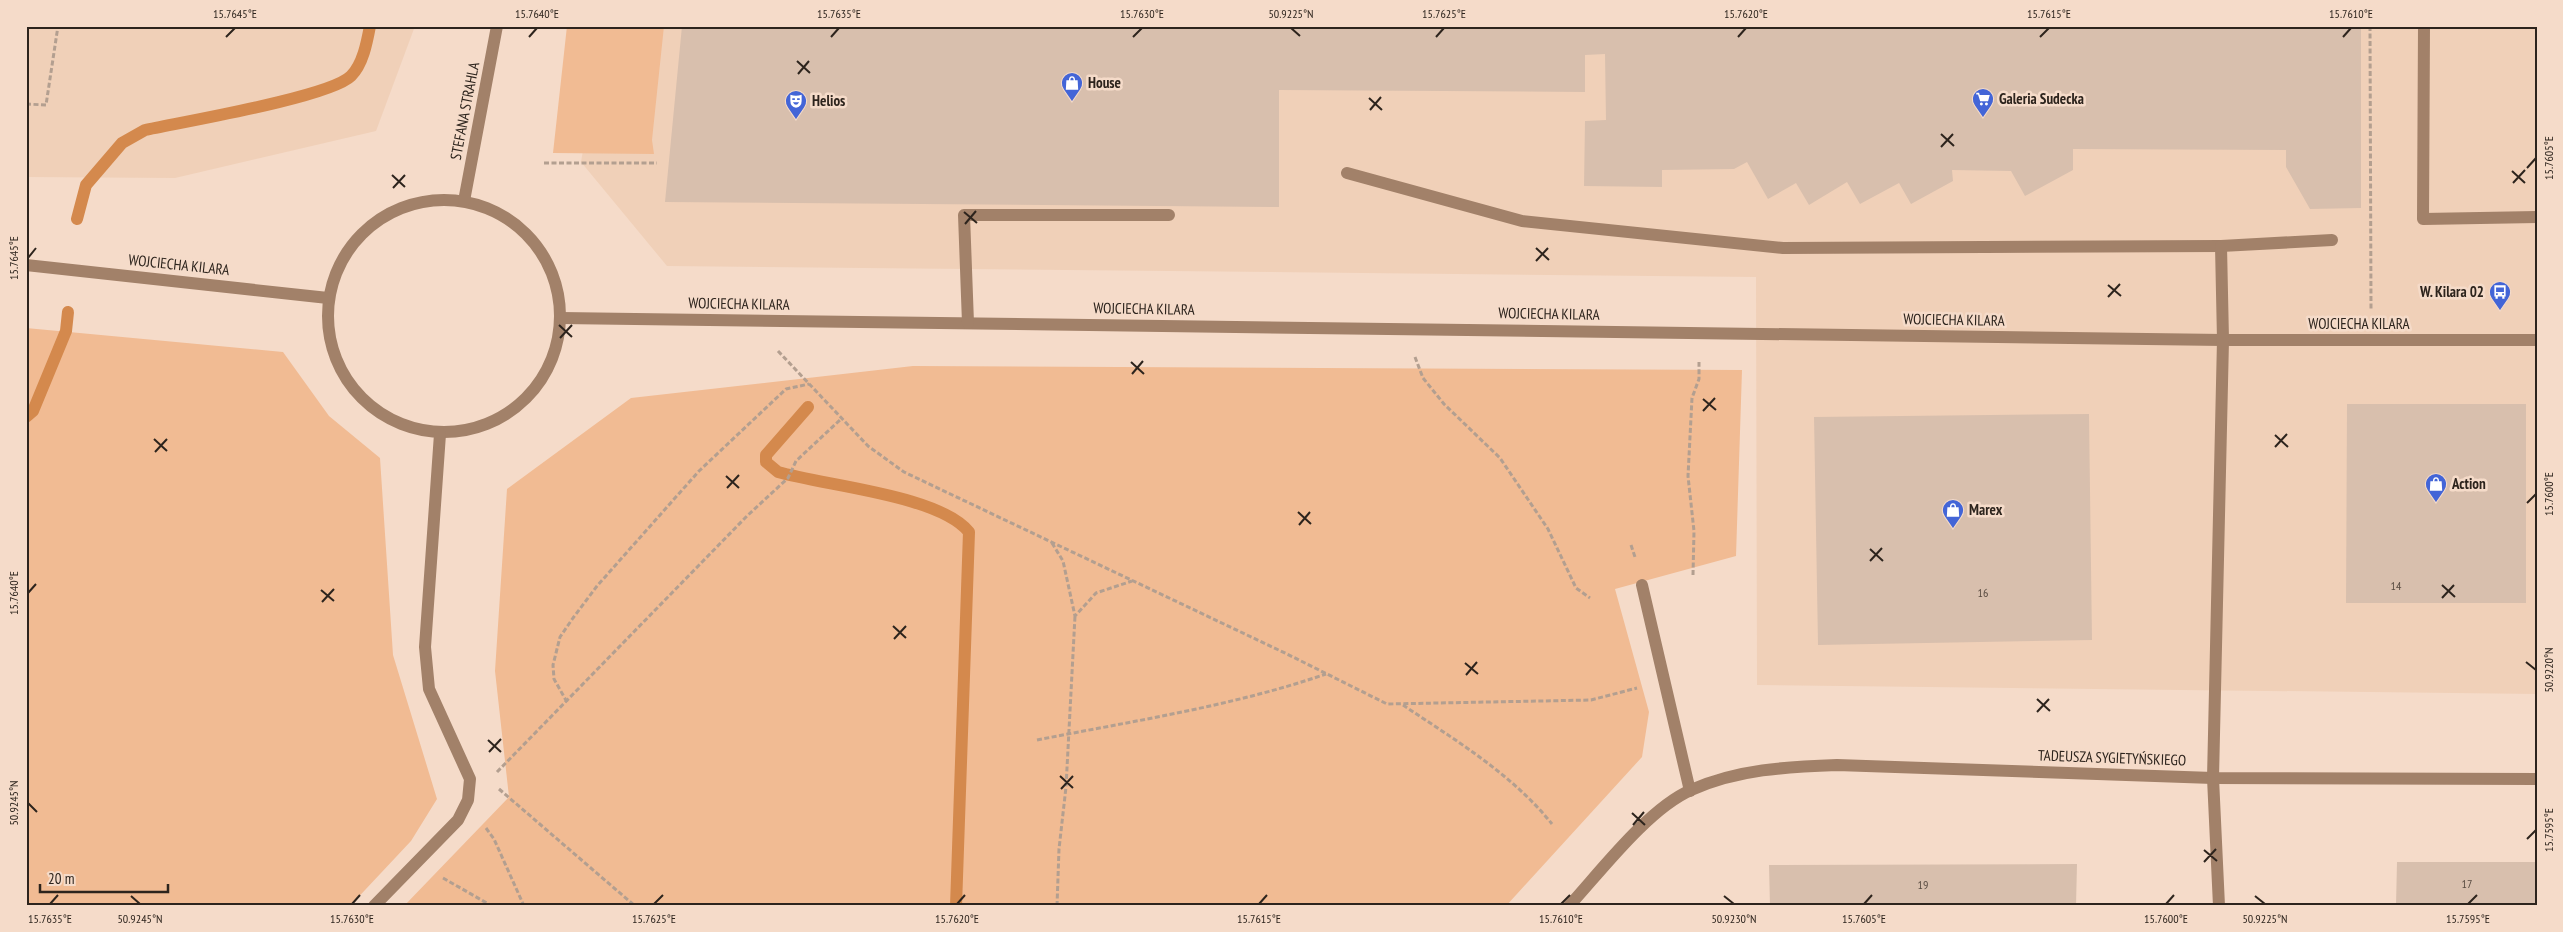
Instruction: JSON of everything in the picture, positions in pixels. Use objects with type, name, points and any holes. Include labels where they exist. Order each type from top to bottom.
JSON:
[{"type":"street","name":"STEFANA STRAHLA","points":[[464,201],[497,26]]},
{"type":"street","points":[[2424,26],[2423,219],[2492,216],[2537,217]]},
{"type":"street","points":[[1347,173],[1522,222],[1783,248],[2221,246],[2332,240]]},
{"type":"street","points":[[428,200],[464,201],[496,211],[523,230],[547,262],[557,285],[561,318],[555,354],[538,387],[511,413],[477,429],[440,434],[401,426],[367,405],[342,375],[328,337],[328,298],[339,262],[362,232],[369,227],[392,211],[428,200]]},
{"type":"street","points":[[968,323],[964,215],[1169,214]]},
{"type":"street","points":[[2218,906],[2213,778],[2223,340],[2221,246]]},
{"type":"street","name":"WOJCIECHA KILARA","points":[[26,265],[328,298]]},
{"type":"street","name":"WOJCIECHA KILARA","points":[[561,318],[2223,340],[2537,340]]},
{"type":"street","points":[[374,906],[458,820],[466,805],[470,779],[429,689],[425,647],[440,434]]},
{"type":"street","points":[[1642,585],[1666,681],[1690,791]]},
{"type":"street","name":"TADEUSZA SYGIETYŃSKIEGO","points":[[1570,906],[1634,836],[1667,805],[1690,791],[1738,774],[1776,767],[1837,765],[2213,778],[2537,779]]},
{"type":"path","points":[[26,104],[46,105],[58,26]]},
{"type":"path","points":[[2370,26],[2371,311]]},
{"type":"path","points":[[544,164],[657,163]]},
{"type":"path","points":[[777,350],[868,446],[904,472],[1387,704],[1591,700],[1666,681]]},
{"type":"path","points":[[1414,354],[1422,378],[1444,404],[1500,458],[1548,529],[1576,588],[1590,598]]},
{"type":"path","points":[[1693,575],[1694,530],[1688,476],[1692,398],[1698,379],[1700,359]]},
{"type":"path","points":[[567,702],[554,679],[554,665],[560,637],[597,586],[699,471],[786,389],[809,384]]},
{"type":"path","points":[[524,906],[494,839],[466,805],[747,516],[788,478],[796,461],[841,419]]},
{"type":"path","points":[[1052,542],[1063,561],[1075,616],[1066,787],[1059,849],[1057,906]]},
{"type":"path","points":[[1075,616],[1096,593],[1132,580]]},
{"type":"path","points":[[1037,740],[1153,718],[1289,687],[1327,674]]},
{"type":"path","points":[[1401,704],[1484,760],[1536,804],[1552,824]]},
{"type":"path","points":[[489,780],[635,906]]},
{"type":"path","points":[[416,863],[492,906]]},
{"type":"shaded area","points":[[26,26],[415,26],[376,131],[175,178],[26,177]]},
{"type":"shaded area","points":[[567,26],[664,26],[652,140],[654,154],[553,153]]},
{"type":"shaded area","points":[[604,26],[2537,26],[2537,694],[1757,685],[1756,277],[667,266],[581,162]]},
{"type":"shaded area","points":[[26,328],[283,352],[329,416],[380,458],[393,655],[437,799],[411,841],[350,906],[26,906]]},
{"type":"shaded area","points":[[913,366],[1742,370],[1736,556],[1615,589],[1649,712],[1642,757],[1506,906],[404,906],[509,797],[495,671],[507,489],[631,398]]},
{"type":"building","name":"Galeria Sudecka","points":[[682,26],[2361,26],[2361,208],[2310,209],[2286,167],[2286,150],[2073,149],[2073,170],[2025,196],[2011,171],[1952,170],[1953,181],[1911,204],[1899,183],[1860,204],[1847,182],[1809,205],[1796,183],[1768,199],[1747,162],[1734,169],[1662,170],[1662,187],[1584,186],[1585,121],[1606,120],[1605,54],[1585,55],[1585,92],[1279,90],[1279,207],[665,202]]},
{"type":"building","name":"Action","points":[[2347,404],[2526,404],[2526,603],[2346,603]]},
{"type":"building","name":"Marex","points":[[2089,414],[2092,640],[1818,645],[1814,417]]},
{"type":"building","points":[[2397,862],[2537,862],[2537,906],[2396,906]]},
{"type":"building","points":[[2077,864],[2076,906],[1770,906],[1769,865]]},
{"type":"waterway","points":[[77,219],[86,185],[122,143],[145,130],[254,108],[338,84],[351,76],[359,65],[364,53],[370,26]]},
{"type":"waterway","points":[[26,417],[33,411],[66,331],[68,312]]},
{"type":"waterway","points":[[808,407],[766,455],[766,462],[778,472],[908,500],[954,519],[969,532],[956,906]]},
{"type":"place","name":"House","points":[[1072,102]]},
{"type":"place","name":"Galeria Sudecka","points":[[1983,118]]},
{"type":"place","name":"Helios","points":[[796,120]]},
{"type":"place","name":"W. Kilara 02","points":[[2500,311]]},
{"type":"place","name":"Action","points":[[2436,503]]},
{"type":"place","name":"Marex","points":[[1953,529]]}]
